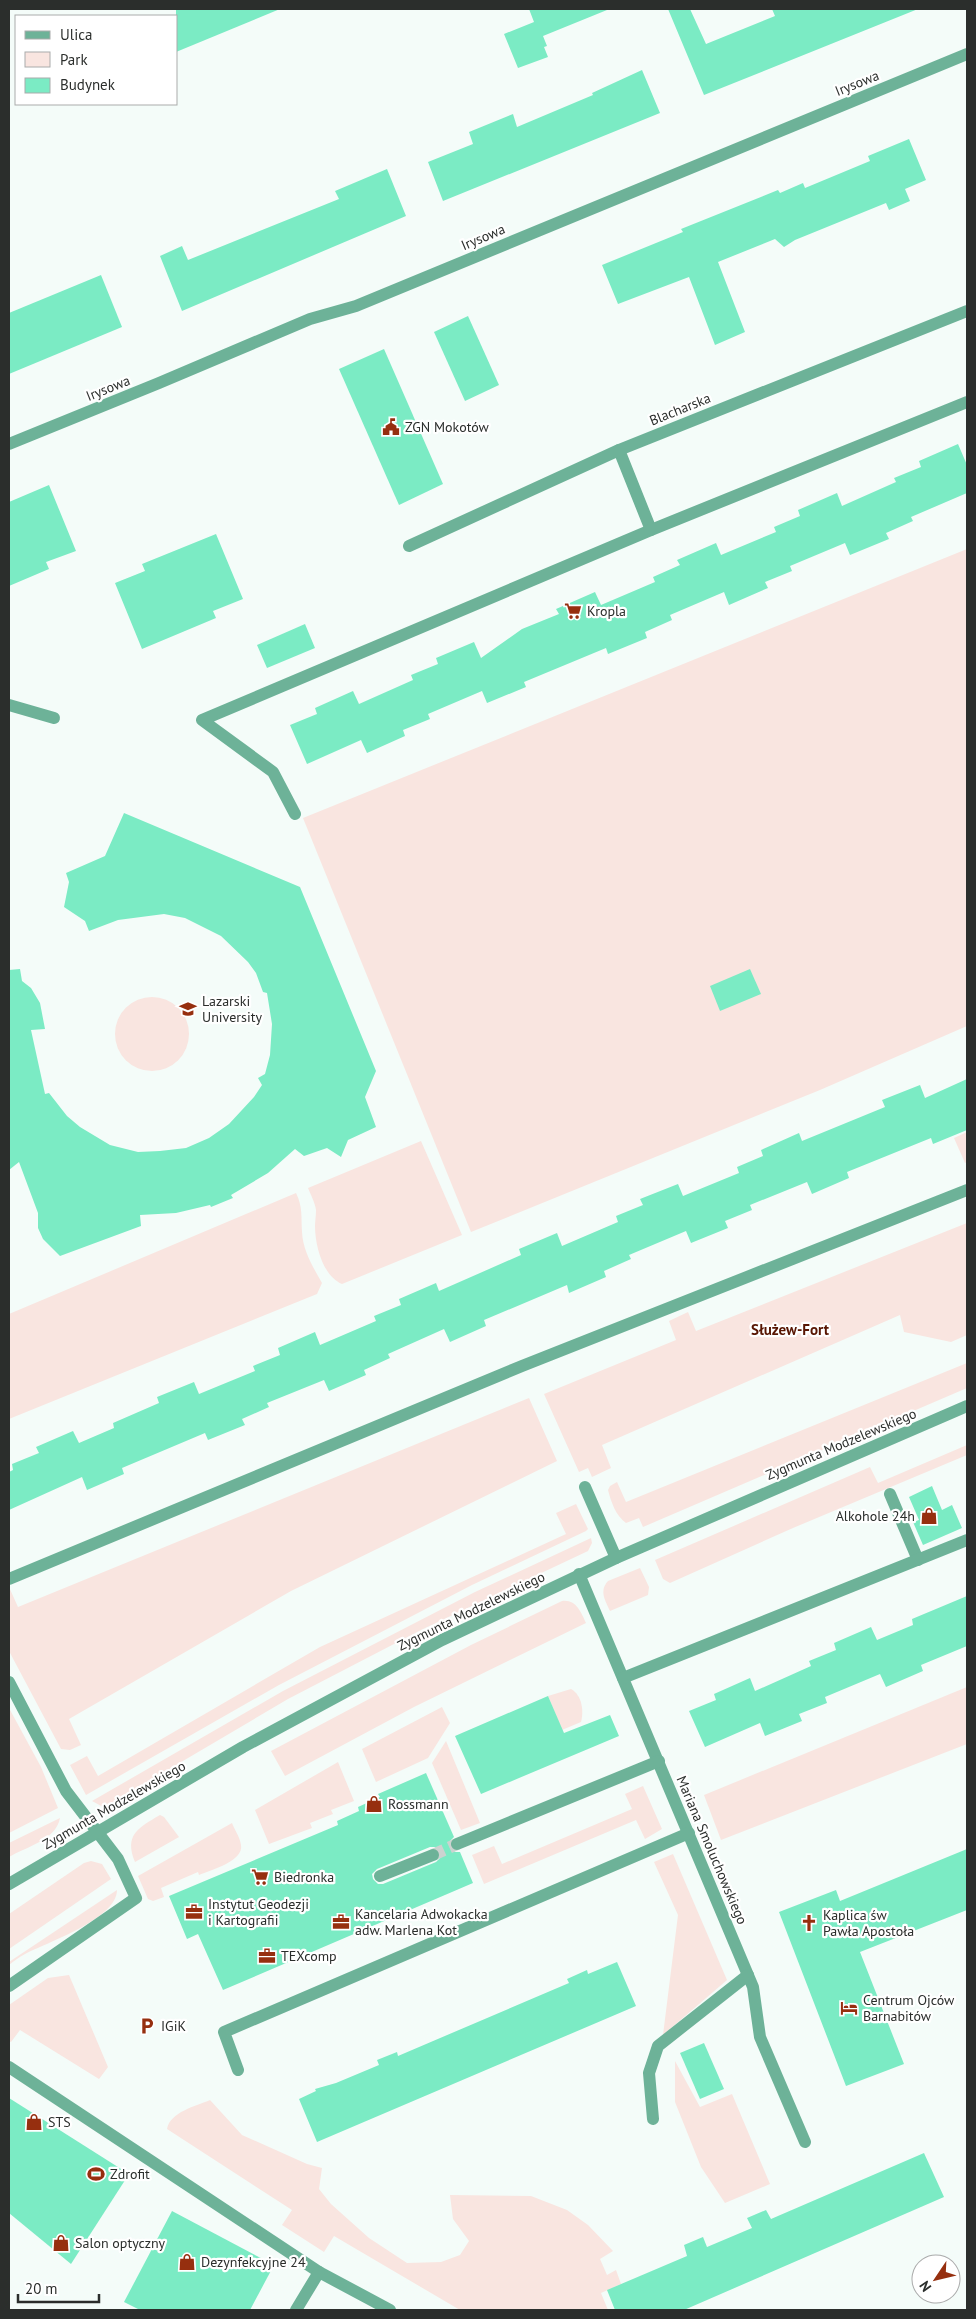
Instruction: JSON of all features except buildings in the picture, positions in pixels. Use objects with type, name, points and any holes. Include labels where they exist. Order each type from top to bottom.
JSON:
[{"type":"street","name":"Irysowa","points":[[9,444],[159,384],[310,319],[356,306],[967,54]]},
{"type":"street","name":"Blacharska","points":[[409,546],[619,450],[967,311]]},
{"type":"street","points":[[295,814],[274,772],[202,720],[651,530],[967,402]]},
{"type":"street","points":[[619,450],[651,530]]},
{"type":"street","points":[[9,705],[54,718]]},
{"type":"street","points":[[9,1579],[531,1363],[967,1190]]},
{"type":"street","name":"Zygmunta Modzelewskiego","points":[[9,1884],[97,1831],[346,1690],[442,1640],[579,1574],[967,1406]]},
{"type":"street","points":[[585,1487],[616,1558]]},
{"type":"street","points":[[890,1494],[918,1560]]},
{"type":"street","points":[[623,1678],[967,1540]]},
{"type":"street","name":"Mariana Smoluchowskiego","points":[[579,1574],[753,1987],[760,2037],[804,2142]]},
{"type":"street","points":[[9,1682],[66,1791],[118,1859],[136,1898],[9,1986]]},
{"type":"street","points":[[457,1844],[659,1761]]},
{"type":"street","points":[[238,2070],[224,2032],[689,1834]]},
{"type":"street","points":[[380,1876],[433,1854]]},
{"type":"street","points":[[653,2119],[649,2073],[658,2046],[748,1975]]},
{"type":"street","points":[[9,2067],[319,2272],[390,2310]]},
{"type":"street","points":[[296,2310],[319,2272]]},
{"type":"green space","points":[[967,549],[967,1026],[820,1090],[471,1232],[303,818]]},
{"type":"green space","points":[[145,997],[159,997],[173,1003],[183,1013],[189,1027],[187,1048],[173,1065],[159,1071],[145,1071],[131,1065],[121,1055],[115,1041],[115,1027],[121,1013],[131,1003]]},
{"type":"green space","points":[[967,1132],[967,1162],[965,1163],[954,1138]]},
{"type":"green space","points":[[421,1141],[462,1235],[342,1284],[335,1280],[321,1260],[315,1234],[316,1210],[308,1188]]},
{"type":"green space","points":[[296,1193],[301,1208],[304,1246],[322,1283],[317,1294],[9,1419],[9,1314]]},
{"type":"green space","points":[[967,1223],[967,1335],[951,1342],[904,1332],[900,1315],[602,1445],[611,1468],[592,1477],[588,1468],[579,1472],[544,1394],[676,1340],[669,1321],[688,1312],[696,1331]]},
{"type":"green space","points":[[967,1363],[967,1388],[643,1527],[639,1518],[626,1523],[619,1517],[612,1504],[608,1490],[610,1486],[617,1482],[626,1502]]},
{"type":"green space","points":[[529,1398],[557,1461],[291,1591],[69,1719],[81,1745],[70,1750],[61,1749],[9,1651],[9,1587],[18,1607]]},
{"type":"green space","points":[[967,1445],[967,1455],[793,1528],[670,1583],[663,1579],[655,1560],[870,1467],[878,1483]]},
{"type":"green space","points":[[576,1504],[588,1529],[586,1531],[472,1585],[279,1685],[86,1795],[70,1765],[87,1756],[98,1776],[320,1647],[566,1534],[556,1513]]},
{"type":"green space","points":[[591,1538],[592,1543],[588,1551],[421,1630],[288,1699],[110,1804],[103,1807],[92,1801],[283,1691],[475,1592]]},
{"type":"green space","points":[[640,1568],[649,1587],[648,1595],[610,1611],[603,1592],[605,1585],[608,1581]]},
{"type":"green space","points":[[562,1601],[574,1604],[586,1623],[414,1707],[285,1776],[271,1751],[471,1645]]},
{"type":"green space","points":[[967,1687],[967,1744],[721,1840],[704,1795]]},
{"type":"green space","points":[[571,1689],[580,1699],[581,1722],[562,1730],[548,1696]]},
{"type":"green space","points":[[442,1707],[450,1723],[428,1758],[376,1782],[362,1749]]},
{"type":"green space","points":[[9,1708],[41,1767],[58,1808],[9,1833]]},
{"type":"green space","points":[[446,1741],[480,1823],[461,1830],[432,1763]]},
{"type":"green space","points":[[338,1762],[354,1801],[331,1810],[333,1814],[310,1823],[312,1828],[269,1844],[255,1810]]},
{"type":"green space","points":[[643,1786],[662,1829],[645,1839],[636,1820],[484,1884],[472,1855],[494,1846],[502,1864],[632,1809],[625,1794]]},
{"type":"green space","points":[[160,1815],[164,1817],[179,1837],[135,1862],[131,1845],[135,1833]]},
{"type":"green space","points":[[60,1818],[53,1832],[47,1837],[9,1857],[9,1843]]},
{"type":"green space","points":[[232,1823],[241,1845],[241,1851],[237,1856],[218,1868],[199,1875],[198,1872],[161,1888],[164,1897],[153,1901],[148,1899],[138,1876]]},
{"type":"green space","points":[[673,1854],[727,1980],[663,2035],[678,1915],[654,1862]]},
{"type":"green space","points":[[91,1861],[102,1864],[111,1879],[9,1949],[9,1914],[84,1863]]},
{"type":"green space","points":[[117,1890],[114,1901],[106,1911],[79,1929],[23,1955],[9,1965],[9,1962]]},
{"type":"green space","points":[[69,1975],[108,2067],[99,2079],[20,2030],[11,2042],[9,2041],[9,2005],[48,1978]]},
{"type":"green space","points":[[675,2061],[700,2107],[732,2094],[770,2184],[725,2203],[701,2167],[675,2102]]},
{"type":"green space","points":[[210,2100],[242,2135],[307,2164],[322,2168],[319,2189],[331,2204],[369,2238],[407,2263],[441,2262],[460,2255],[469,2241],[453,2219],[450,2195],[531,2196],[567,2210],[588,2225],[613,2251],[600,2259],[607,2275],[616,2270],[621,2284],[601,2293],[608,2310],[460,2310],[334,2236],[324,2252],[282,2225],[292,2210],[167,2129],[169,2123],[178,2114]]},
{"type":"tunnel","points":[[433,1855],[457,1844]]},
{"type":"place","name":"ZGN Mokotów","points":[[391,427]]},
{"type":"place","name":"Kropla","points":[[573,611]]},
{"type":"place","name":"Lazarski University","points":[[188,1009]]},
{"type":"place","name":"Alkohole 24h","points":[[929,1516]]},
{"type":"place","name":"Rossmann","points":[[374,1804]]},
{"type":"place","name":"Biedronka","points":[[260,1877]]},
{"type":"place","name":"Instytut Geodezji i Kartografii","points":[[194,1912]]},
{"type":"place","name":"Kancelaria Adwokacka adw. Marlena Kot","points":[[341,1922]]},
{"type":"place","name":"Kaplica św Pawła Apostoła","points":[[809,1923]]},
{"type":"place","name":"TEXcomp","points":[[267,1956]]},
{"type":"place","name":"Centrum Ojców Barnabitów","points":[[849,2008]]},
{"type":"place","name":"IGiK","points":[[147,2026]]},
{"type":"place","name":"STS","points":[[34,2122]]},
{"type":"place","name":"Zdrofit","points":[[96,2174]]},
{"type":"place","name":"Salon optyczny","points":[[61,2243]]},
{"type":"place","name":"Dezynfekcyjne 24","points":[[187,2262]]},
{"type":"district","name":"Służew-Fort","points":[[790,1330]]}]
